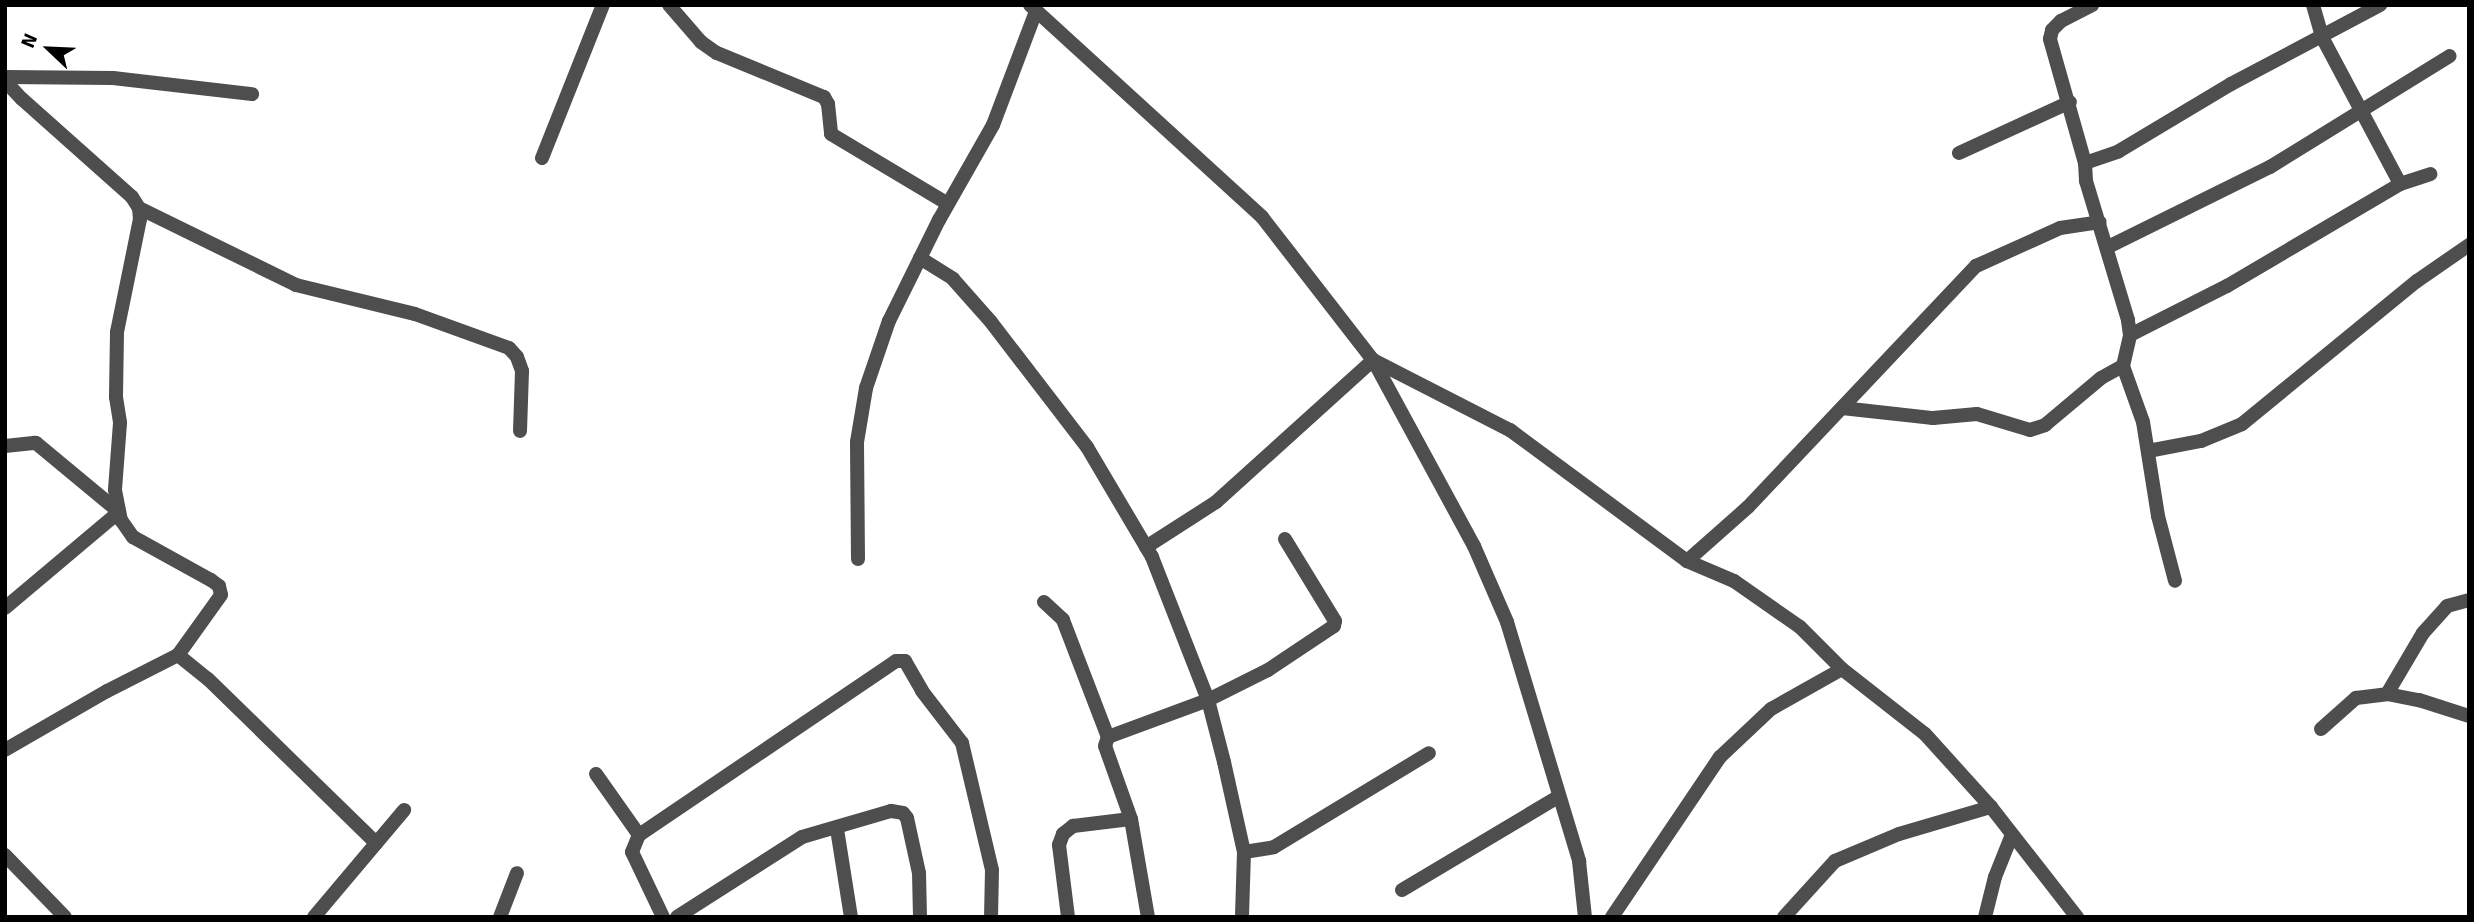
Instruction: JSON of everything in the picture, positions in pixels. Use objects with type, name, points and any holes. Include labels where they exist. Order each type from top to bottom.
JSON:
[{"type":"street","points":[[542,158],[603,5]]},
{"type":"street","points":[[669,5],[701,41],[717,53],[824,97],[828,104],[831,134],[948,204]]},
{"type":"street","points":[[2092,5],[2061,21],[2052,30],[2050,38],[2070,102],[2085,163],[2086,181],[2108,247],[2130,335],[2123,366],[2143,422],[2158,516],[2175,581]]},
{"type":"street","points":[[2313,5],[2322,37],[2363,109],[2400,184]]},
{"type":"street","points":[[2085,163],[2119,151],[2231,84],[2380,5]]},
{"type":"street","points":[[858,559],[857,442],[861,410],[889,321],[948,204],[993,125],[1033,8],[1262,217],[1373,360],[1474,546],[1507,622],[1579,861],[1585,917]]},
{"type":"street","points":[[2108,247],[2270,167],[2450,56]]},
{"type":"street","points":[[5,79],[113,78],[252,94]]},
{"type":"street","points":[[5,79],[22,99],[132,197],[139,208],[140,219],[117,332],[116,397],[120,423],[115,490],[120,512],[132,537],[219,586],[221,595],[178,655],[107,691],[5,750]]},
{"type":"street","points":[[1959,153],[2010,127],[2070,102]]},
{"type":"street","points":[[2130,335],[2227,286],[2400,184],[2430,174]]},
{"type":"street","points":[[139,208],[296,285],[415,314],[509,348],[517,357],[522,371],[520,431]]},
{"type":"street","points":[[1687,561],[1748,507],[1976,266],[2060,228],[2100,222]]},
{"type":"street","points":[[2148,452],[2201,441],[2242,424],[2417,281],[2469,245]]},
{"type":"street","points":[[920,258],[953,279],[991,322],[1087,447],[1146,547],[1208,700],[1244,852],[1242,917]]},
{"type":"street","points":[[1146,547],[1216,502],[1373,360]]},
{"type":"street","points":[[1373,360],[1510,430],[1687,561],[1734,581],[1800,627],[1842,669],[1925,734],[1990,807],[2077,917]]},
{"type":"street","points":[[1842,408],[1933,418],[1977,414],[2030,430],[2045,425],[2101,378],[2123,366]]},
{"type":"street","points":[[5,446],[37,443],[120,512]]},
{"type":"street","points":[[5,608],[120,512]]},
{"type":"street","points":[[1108,737],[1208,700],[1268,670],[1334,626],[1335,621],[1285,538]]},
{"type":"street","points":[[2387,694],[2423,633],[2447,606],[2469,600]]},
{"type":"street","points":[[1044,602],[1063,620],[1108,737],[1105,746],[1131,820],[1148,917]]},
{"type":"street","points":[[178,655],[208,679],[376,844]]},
{"type":"street","points":[[663,917],[632,852],[639,835],[896,662],[905,661],[922,691],[962,743],[992,870],[991,917]]},
{"type":"street","points":[[1612,917],[1720,757],[1771,709],[1842,669]]},
{"type":"street","points":[[2321,729],[2356,698],[2387,694],[2419,700],[2469,716]]},
{"type":"street","points":[[1244,852],[1274,847],[1429,753]]},
{"type":"street","points":[[596,774],[639,835]]},
{"type":"street","points":[[1402,890],[1558,797]]},
{"type":"street","points":[[1784,917],[1835,861],[1899,834],[1990,807]]},
{"type":"street","points":[[314,917],[404,810]]},
{"type":"street","points":[[677,917],[802,837],[837,829],[891,811],[903,813],[907,818],[919,873],[920,917]]},
{"type":"street","points":[[1068,917],[1059,845],[1063,834],[1073,826],[1131,820]]},
{"type":"street","points":[[837,829],[851,917]]},
{"type":"street","points":[[1985,917],[1995,877],[2011,836]]},
{"type":"street","points":[[5,855],[65,917]]},
{"type":"street","points":[[500,917],[517,873]]}]
